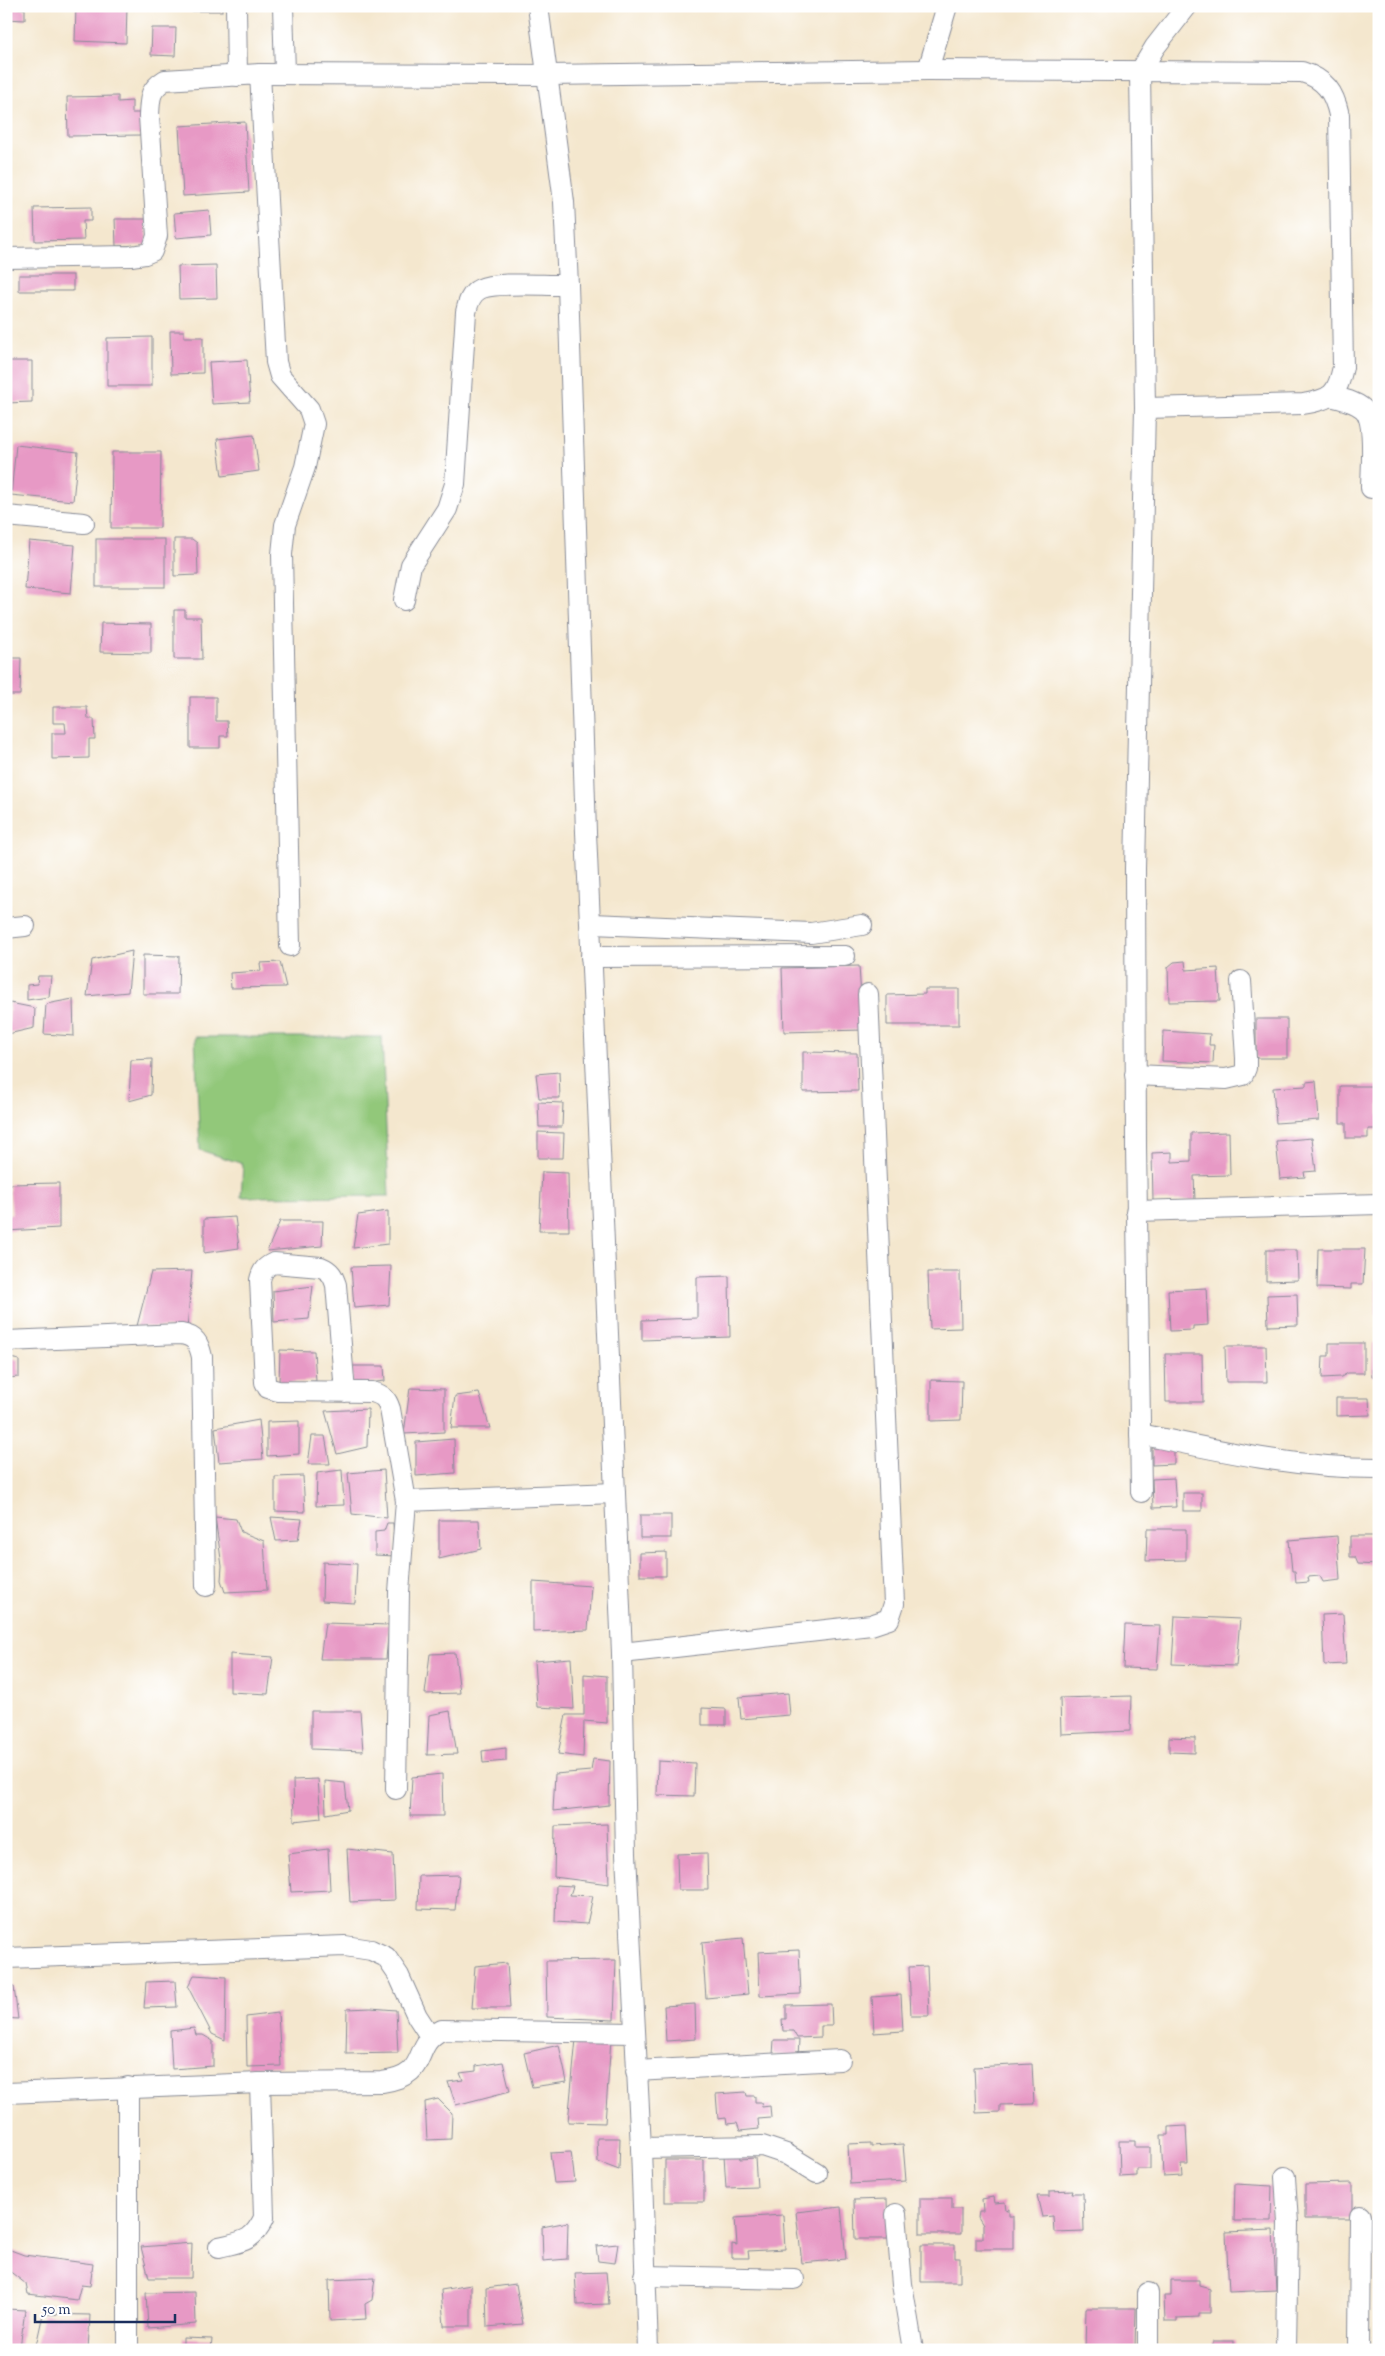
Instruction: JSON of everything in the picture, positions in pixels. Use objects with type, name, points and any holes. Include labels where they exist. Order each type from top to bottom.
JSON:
[{"type":"street","points":[[236,6],[237,76]]},
{"type":"street","points":[[283,6],[285,73]]},
{"type":"street","points":[[538,6],[564,202],[568,286],[586,822],[592,924],[622,1653],[626,1854],[641,2148],[648,2350]]},
{"type":"street","points":[[928,70],[947,6]]},
{"type":"street","points":[[1141,1492],[1135,1075],[1135,849],[1145,408],[1140,72],[1154,47],[1187,6]]},
{"type":"street","points":[[6,258],[131,256],[152,251],[157,236],[150,98],[155,86],[165,80],[285,73],[547,75],[928,70],[1302,72],[1316,76],[1326,85],[1335,98],[1339,115],[1342,367],[1339,386],[1330,396],[1319,402],[1303,404],[1145,408]]},
{"type":"street","points":[[260,74],[276,362],[280,376],[309,409],[314,424],[305,467],[289,509],[283,538],[290,946]]},
{"type":"street","points":[[404,600],[411,565],[447,509],[455,484],[466,312],[470,298],[480,289],[502,286],[568,286]]},
{"type":"street","points":[[1330,396],[1354,403],[1366,412],[1370,425],[1371,488]]},
{"type":"street","points":[[6,516],[84,523]]},
{"type":"street","points":[[592,924],[811,933],[862,925]]},
{"type":"street","points":[[592,957],[845,956]]},
{"type":"street","points":[[1135,1075],[1226,1079],[1237,1078],[1243,1074],[1246,1068],[1246,1058],[1241,981]]},
{"type":"street","points":[[622,1653],[871,1625],[889,1619],[892,1613],[893,1594],[868,994]]},
{"type":"street","points":[[1136,1210],[1379,1204]]},
{"type":"street","points":[[345,1392],[336,1285],[333,1276],[329,1270],[322,1267],[274,1263],[268,1266],[261,1272],[260,1280],[265,1382],[268,1388],[278,1391],[345,1392],[372,1392],[381,1395],[387,1401],[406,1502],[400,1592],[396,1789]]},
{"type":"street","points":[[6,1341],[181,1334],[191,1336],[196,1340],[202,1357],[206,1586]]},
{"type":"street","points":[[1140,1434],[1254,1458],[1330,1467],[1379,1468]]},
{"type":"street","points":[[406,1502],[615,1493]]},
{"type":"street","points":[[6,1958],[345,1946],[371,1950],[386,1957],[399,1976],[417,2016],[430,2036]]},
{"type":"street","points":[[6,2093],[260,2083],[382,2082],[400,2080],[412,2072],[430,2036],[442,2030],[635,2033]]},
{"type":"street","points":[[636,2070],[840,2060]]},
{"type":"street","points":[[219,2247],[248,2240],[257,2232],[264,2218],[260,2083]]},
{"type":"street","points":[[128,2087],[128,2350]]},
{"type":"street","points":[[641,2148],[762,2146],[786,2154],[817,2173]]},
{"type":"street","points":[[1285,2177],[1288,2223],[1286,2350]]},
{"type":"street","points":[[896,2214],[902,2284],[914,2350]]},
{"type":"street","points":[[1358,2350],[1360,2216]]},
{"type":"street","points":[[644,2276],[794,2279]]},
{"type":"street","points":[[1148,2293],[1148,2350]]},
{"type":"green space","points":[[195,1037],[382,1037],[389,1196],[241,1197],[243,1164],[200,1150]]},
{"type":"building","points":[[6,6],[25,9],[25,20],[6,19]]},
{"type":"building","points":[[76,6],[127,6],[126,43],[75,41]]},
{"type":"building","points":[[188,6],[222,6],[222,11],[188,11]]},
{"type":"building","points":[[152,28],[176,28],[175,56],[151,55]]},
{"type":"building","points":[[118,96],[118,102],[132,101],[132,113],[141,113],[141,135],[68,136],[67,97]]},
{"type":"building","points":[[245,122],[249,192],[183,196],[179,126]]},
{"type":"building","points":[[91,207],[91,221],[83,221],[84,240],[35,241],[34,208]]},
{"type":"building","points":[[209,210],[211,235],[176,238],[174,213]]},
{"type":"building","points":[[115,219],[146,219],[147,245],[116,246]]},
{"type":"building","points":[[216,265],[217,298],[179,299],[178,266]]},
{"type":"building","points":[[19,275],[73,275],[73,291],[19,291]]},
{"type":"building","points":[[170,331],[184,331],[184,337],[203,337],[203,373],[171,374]]},
{"type":"building","points":[[152,337],[152,386],[107,386],[107,338]]},
{"type":"building","points":[[247,360],[250,402],[212,404],[209,362]]},
{"type":"building","points":[[6,361],[32,361],[32,402],[6,403]]},
{"type":"building","points":[[254,435],[259,471],[222,476],[217,439]]},
{"type":"building","points":[[16,445],[78,452],[73,501],[11,495]]},
{"type":"building","points":[[112,452],[161,452],[160,528],[111,528]]},
{"type":"building","points":[[96,539],[165,539],[165,587],[96,587]]},
{"type":"building","points":[[174,539],[192,539],[197,543],[198,575],[174,576]]},
{"type":"building","points":[[29,541],[75,545],[71,593],[25,589]]},
{"type":"building","points":[[174,610],[185,610],[185,617],[201,617],[202,659],[174,659]]},
{"type":"building","points":[[101,623],[151,624],[151,653],[100,652]]},
{"type":"building","points":[[6,658],[21,658],[20,695],[6,695]]},
{"type":"building","points":[[190,697],[216,697],[216,721],[227,721],[228,736],[220,736],[220,748],[190,748]]},
{"type":"building","points":[[53,707],[87,707],[88,719],[94,719],[95,739],[89,739],[89,758],[52,759],[52,733],[66,733],[65,723],[53,723]]},
{"type":"building","points":[[132,951],[128,992],[87,996],[92,960]]},
{"type":"building","points":[[143,955],[179,956],[178,994],[143,994]]},
{"type":"building","points":[[1185,961],[1186,970],[1218,968],[1220,1001],[1169,1002],[1168,967],[1174,962]]},
{"type":"building","points":[[280,962],[286,987],[231,988],[230,973],[261,971],[260,963]]},
{"type":"building","points":[[859,966],[863,1030],[784,1032],[782,968]]},
{"type":"building","points":[[38,976],[51,976],[49,997],[27,1000],[27,985],[37,984]]},
{"type":"building","points":[[925,989],[959,989],[959,1025],[887,1025],[887,995],[925,994]]},
{"type":"building","points":[[73,999],[74,1036],[44,1034],[46,1004]]},
{"type":"building","points":[[10,1003],[35,1008],[34,1028],[8,1034]]},
{"type":"building","points":[[1256,1019],[1287,1019],[1287,1058],[1256,1058]]},
{"type":"building","points":[[1163,1031],[1210,1034],[1209,1045],[1214,1045],[1213,1063],[1162,1061]]},
{"type":"building","points":[[803,1052],[857,1053],[858,1091],[803,1092]]},
{"type":"building","points":[[152,1059],[151,1095],[129,1101],[131,1060]]},
{"type":"building","points":[[559,1072],[560,1098],[539,1098],[536,1074]]},
{"type":"building","points":[[1316,1081],[1319,1120],[1276,1123],[1273,1088],[1306,1086],[1306,1082]]},
{"type":"building","points":[[1340,1086],[1379,1086],[1379,1129],[1368,1129],[1368,1138],[1346,1138],[1346,1123],[1340,1123]]},
{"type":"building","points":[[538,1102],[563,1103],[562,1127],[539,1127]]},
{"type":"building","points":[[538,1132],[564,1133],[563,1158],[538,1158]]},
{"type":"building","points":[[1229,1132],[1230,1175],[1194,1176],[1195,1200],[1153,1201],[1152,1153],[1172,1152],[1172,1162],[1191,1161],[1191,1133]]},
{"type":"building","points":[[1312,1138],[1316,1171],[1304,1172],[1305,1177],[1280,1179],[1276,1141]]},
{"type":"building","points":[[542,1172],[568,1173],[569,1231],[539,1231]]},
{"type":"building","points":[[59,1183],[59,1228],[6,1231],[6,1215],[12,1215],[9,1184]]},
{"type":"building","points":[[388,1211],[388,1244],[353,1248],[358,1215]]},
{"type":"building","points":[[235,1217],[239,1248],[204,1253],[204,1219]]},
{"type":"building","points":[[280,1221],[323,1221],[322,1246],[267,1251]]},
{"type":"building","points":[[1318,1249],[1365,1249],[1363,1284],[1351,1284],[1351,1289],[1317,1288]]},
{"type":"building","points":[[1266,1250],[1297,1250],[1298,1280],[1266,1281]]},
{"type":"building","points":[[1376,1261],[1379,1261],[1379,1315],[1376,1315]]},
{"type":"building","points":[[391,1266],[389,1305],[354,1308],[351,1267]]},
{"type":"building","points":[[192,1271],[187,1329],[137,1326],[151,1272]]},
{"type":"building","points":[[928,1272],[960,1272],[961,1328],[930,1329]]},
{"type":"building","points":[[729,1276],[730,1337],[642,1340],[642,1320],[697,1318],[697,1277]]},
{"type":"building","points":[[313,1286],[309,1319],[274,1322],[273,1291]]},
{"type":"building","points":[[1206,1288],[1208,1325],[1193,1326],[1193,1330],[1170,1331],[1168,1290]]},
{"type":"building","points":[[1297,1294],[1298,1325],[1268,1326],[1267,1295]]},
{"type":"building","points":[[1329,1343],[1364,1343],[1364,1373],[1348,1373],[1341,1377],[1322,1378],[1323,1356],[1329,1356]]},
{"type":"building","points":[[1373,1344],[1379,1344],[1379,1377],[1372,1376]]},
{"type":"building","points":[[1225,1346],[1266,1346],[1267,1382],[1226,1382]]},
{"type":"building","points":[[280,1350],[314,1351],[316,1381],[279,1383]]},
{"type":"building","points":[[1165,1354],[1202,1354],[1203,1402],[1166,1402]]},
{"type":"building","points":[[6,1357],[19,1360],[19,1377],[6,1378]]},
{"type":"building","points":[[352,1366],[384,1366],[385,1381],[352,1385]]},
{"type":"building","points":[[931,1380],[962,1381],[961,1420],[931,1421]]},
{"type":"building","points":[[410,1388],[444,1389],[444,1432],[404,1434]]},
{"type":"building","points":[[479,1393],[490,1428],[451,1428],[455,1396]]},
{"type":"building","points":[[1336,1398],[1369,1398],[1370,1415],[1336,1416]]},
{"type":"building","points":[[368,1409],[367,1447],[337,1454],[325,1411]]},
{"type":"building","points":[[259,1420],[263,1459],[219,1462],[215,1428]]},
{"type":"building","points":[[299,1421],[299,1454],[267,1456],[267,1422]]},
{"type":"building","points":[[312,1436],[325,1436],[330,1464],[308,1464]]},
{"type":"building","points":[[454,1439],[455,1473],[416,1476],[416,1442]]},
{"type":"building","points":[[1152,1448],[1174,1448],[1174,1464],[1152,1465]]},
{"type":"building","points":[[342,1470],[344,1505],[316,1506],[317,1473]]},
{"type":"building","points":[[384,1470],[387,1518],[352,1514],[348,1473]]},
{"type":"building","points":[[303,1476],[305,1512],[275,1511],[275,1477]]},
{"type":"building","points":[[1174,1478],[1176,1507],[1153,1508],[1152,1479]]},
{"type":"building","points":[[1183,1493],[1202,1493],[1202,1511],[1183,1511]]},
{"type":"building","points":[[640,1515],[671,1515],[671,1538],[640,1538]]},
{"type":"building","points":[[215,1517],[236,1519],[241,1532],[264,1541],[267,1590],[225,1592],[221,1580],[222,1566]]},
{"type":"building","points":[[271,1517],[302,1519],[298,1540],[276,1541]]},
{"type":"building","points":[[439,1520],[479,1520],[481,1549],[439,1559]]},
{"type":"building","points":[[387,1523],[393,1523],[395,1556],[375,1555],[375,1532],[384,1531]]},
{"type":"building","points":[[1147,1529],[1186,1529],[1186,1560],[1146,1561]]},
{"type":"building","points":[[1337,1536],[1340,1580],[1323,1582],[1320,1576],[1308,1577],[1309,1582],[1296,1583],[1295,1571],[1292,1571],[1289,1540]]},
{"type":"building","points":[[1350,1536],[1379,1536],[1379,1565],[1358,1564],[1355,1557],[1350,1557]]},
{"type":"building","points":[[666,1552],[666,1576],[640,1576],[640,1553]]},
{"type":"building","points":[[323,1562],[357,1564],[355,1603],[322,1601]]},
{"type":"building","points":[[533,1582],[591,1586],[588,1630],[533,1632]]},
{"type":"building","points":[[1343,1614],[1346,1664],[1324,1665],[1322,1615]]},
{"type":"building","points":[[1175,1616],[1240,1619],[1236,1666],[1172,1664]]},
{"type":"building","points":[[325,1623],[389,1625],[386,1659],[320,1659]]},
{"type":"building","points":[[1125,1625],[1160,1626],[1157,1669],[1123,1668]]},
{"type":"building","points":[[455,1653],[460,1693],[425,1694],[430,1654]]},
{"type":"building","points":[[230,1654],[273,1657],[268,1694],[230,1692]]},
{"type":"building","points":[[571,1658],[574,1709],[537,1707],[534,1661]]},
{"type":"building","points":[[584,1674],[607,1676],[607,1723],[584,1721],[583,1757],[558,1754],[566,1715],[584,1715]]},
{"type":"building","points":[[788,1693],[790,1715],[741,1719],[739,1697]]},
{"type":"building","points":[[1131,1696],[1130,1731],[1061,1734],[1060,1698]]},
{"type":"building","points":[[702,1708],[726,1709],[726,1725],[702,1725]]},
{"type":"building","points":[[311,1711],[360,1711],[363,1751],[311,1749]]},
{"type":"building","points":[[450,1711],[457,1754],[427,1755],[429,1715]]},
{"type":"building","points":[[1169,1737],[1195,1738],[1195,1753],[1169,1752]]},
{"type":"building","points":[[506,1748],[506,1761],[483,1763],[482,1751]]},
{"type":"building","points":[[593,1759],[610,1761],[609,1805],[553,1811],[555,1774],[591,1771]]},
{"type":"building","points":[[658,1761],[695,1763],[694,1796],[657,1795]]},
{"type":"building","points":[[442,1774],[443,1816],[410,1816],[412,1777]]},
{"type":"building","points":[[318,1779],[321,1818],[294,1821],[293,1780]]},
{"type":"building","points":[[325,1781],[345,1783],[348,1810],[326,1814]]},
{"type":"building","points":[[607,1824],[609,1884],[554,1877],[555,1826]]},
{"type":"building","points":[[328,1849],[330,1890],[291,1892],[288,1854]]},
{"type":"building","points":[[347,1849],[393,1854],[395,1900],[350,1902]]},
{"type":"building","points":[[707,1853],[708,1890],[678,1890],[677,1854]]},
{"type":"building","points":[[459,1875],[455,1910],[418,1909],[419,1876]]},
{"type":"building","points":[[556,1885],[573,1886],[570,1895],[593,1896],[587,1924],[555,1922]]},
{"type":"building","points":[[743,1938],[748,1994],[706,1998],[702,1942]]},
{"type":"building","points":[[799,1950],[801,1994],[760,1996],[758,1952]]},
{"type":"building","points":[[616,1960],[614,2020],[547,2017],[546,1961]]},
{"type":"building","points":[[507,1963],[510,2008],[472,2008],[475,1966]]},
{"type":"building","points":[[927,1966],[929,2016],[911,2016],[909,1967]]},
{"type":"building","points":[[194,1975],[226,1977],[225,2040],[212,2034],[188,1987]]},
{"type":"building","points":[[175,1981],[177,2007],[144,2008],[146,1982]]},
{"type":"building","points":[[6,1986],[14,1987],[18,2019],[6,2018]]},
{"type":"building","points":[[901,1995],[903,2031],[874,2033],[872,1997]]},
{"type":"building","points":[[695,2004],[696,2039],[666,2041],[664,2006]]},
{"type":"building","points":[[831,2004],[832,2026],[821,2026],[821,2037],[797,2038],[793,2031],[783,2031],[782,2019],[786,2019],[786,2005]]},
{"type":"building","points":[[347,2009],[396,2010],[398,2053],[346,2054]]},
{"type":"building","points":[[278,2013],[281,2066],[247,2067],[246,2017]]},
{"type":"building","points":[[194,2028],[196,2035],[203,2035],[213,2041],[213,2066],[172,2069],[170,2031]]},
{"type":"building","points":[[576,2039],[611,2039],[605,2123],[568,2122]]},
{"type":"building","points":[[774,2040],[799,2040],[798,2056],[773,2055]]},
{"type":"building","points":[[559,2045],[567,2082],[532,2087],[524,2053]]},
{"type":"building","points":[[503,2062],[510,2091],[456,2105],[448,2082],[463,2080],[460,2073],[476,2071],[476,2066]]},
{"type":"building","points":[[1032,2064],[1034,2104],[1000,2105],[1000,2112],[976,2113],[974,2067]]},
{"type":"building","points":[[746,2092],[747,2096],[755,2096],[755,2102],[761,2102],[762,2107],[770,2106],[771,2118],[758,2119],[759,2129],[740,2131],[737,2123],[727,2124],[726,2118],[718,2119],[716,2094]]},
{"type":"building","points":[[438,2099],[452,2113],[451,2139],[427,2140],[425,2102]]},
{"type":"building","points":[[1186,2126],[1188,2164],[1181,2164],[1182,2175],[1163,2176],[1161,2135],[1169,2135],[1169,2127]]},
{"type":"building","points":[[597,2138],[620,2138],[619,2170],[598,2162]]},
{"type":"building","points":[[1119,2141],[1135,2141],[1135,2147],[1150,2147],[1150,2169],[1137,2169],[1137,2176],[1120,2177]]},
{"type":"building","points":[[871,2143],[871,2146],[903,2144],[906,2181],[850,2184],[848,2144]]},
{"type":"building","points":[[571,2152],[575,2182],[554,2183],[550,2153]]},
{"type":"building","points":[[739,2154],[740,2159],[755,2158],[757,2187],[726,2188],[724,2155]]},
{"type":"building","points":[[665,2160],[704,2160],[704,2202],[665,2202]]},
{"type":"building","points":[[1352,2183],[1352,2219],[1305,2219],[1305,2184]]},
{"type":"building","points":[[1235,2184],[1272,2186],[1271,2221],[1234,2221]]},
{"type":"building","points":[[1073,2190],[1072,2193],[1083,2193],[1084,2231],[1054,2232],[1053,2216],[1042,2217],[1037,2196],[1050,2196],[1050,2191]]},
{"type":"building","points":[[993,2197],[994,2203],[1005,2202],[1006,2210],[1009,2209],[1009,2216],[1013,2216],[1013,2249],[976,2249],[976,2238],[983,2238],[983,2225],[978,2217],[979,2211],[983,2211],[982,2199]]},
{"type":"building","points":[[920,2198],[952,2198],[952,2209],[961,2209],[961,2234],[920,2234]]},
{"type":"building","points":[[887,2199],[888,2239],[855,2239],[854,2200]]},
{"type":"building","points":[[841,2207],[846,2259],[802,2263],[796,2212]]},
{"type":"building","points":[[783,2215],[785,2249],[748,2251],[749,2258],[732,2258],[732,2244],[737,2245],[735,2218]]},
{"type":"building","points":[[568,2222],[567,2259],[543,2261],[542,2227]]},
{"type":"building","points":[[1273,2230],[1276,2290],[1229,2292],[1226,2232]]},
{"type":"building","points":[[192,2243],[191,2278],[149,2278],[141,2247]]},
{"type":"building","points":[[618,2244],[615,2263],[598,2261],[596,2246]]},
{"type":"building","points":[[921,2245],[955,2245],[955,2258],[960,2258],[960,2282],[921,2282]]},
{"type":"building","points":[[8,2249],[24,2255],[93,2264],[90,2286],[81,2285],[77,2300],[28,2294],[26,2284],[8,2270]]},
{"type":"building","points":[[606,2272],[609,2304],[577,2305],[575,2273]]},
{"type":"building","points":[[375,2278],[372,2300],[365,2304],[366,2319],[330,2321],[329,2280]]},
{"type":"building","points":[[1171,2280],[1199,2280],[1199,2286],[1210,2289],[1210,2313],[1199,2313],[1199,2317],[1177,2318],[1177,2321],[1165,2321],[1164,2296],[1171,2296]]},
{"type":"building","points":[[516,2284],[523,2324],[487,2327],[486,2288]]},
{"type":"building","points":[[471,2285],[471,2326],[444,2326],[441,2290]]},
{"type":"building","points":[[195,2292],[196,2324],[148,2328],[146,2293]]},
{"type":"building","points":[[1086,2308],[1136,2308],[1135,2350],[1085,2350]]},
{"type":"building","points":[[6,2309],[25,2310],[20,2348],[6,2348]]},
{"type":"building","points":[[43,2314],[90,2315],[88,2350],[35,2350]]},
{"type":"building","points":[[183,2338],[212,2339],[211,2350],[183,2350]]},
{"type":"building","points":[[1213,2341],[1234,2341],[1234,2350],[1213,2350]]},
{"type":"building","points":[[879,2347],[879,2350],[859,2350],[859,2348]]}]
